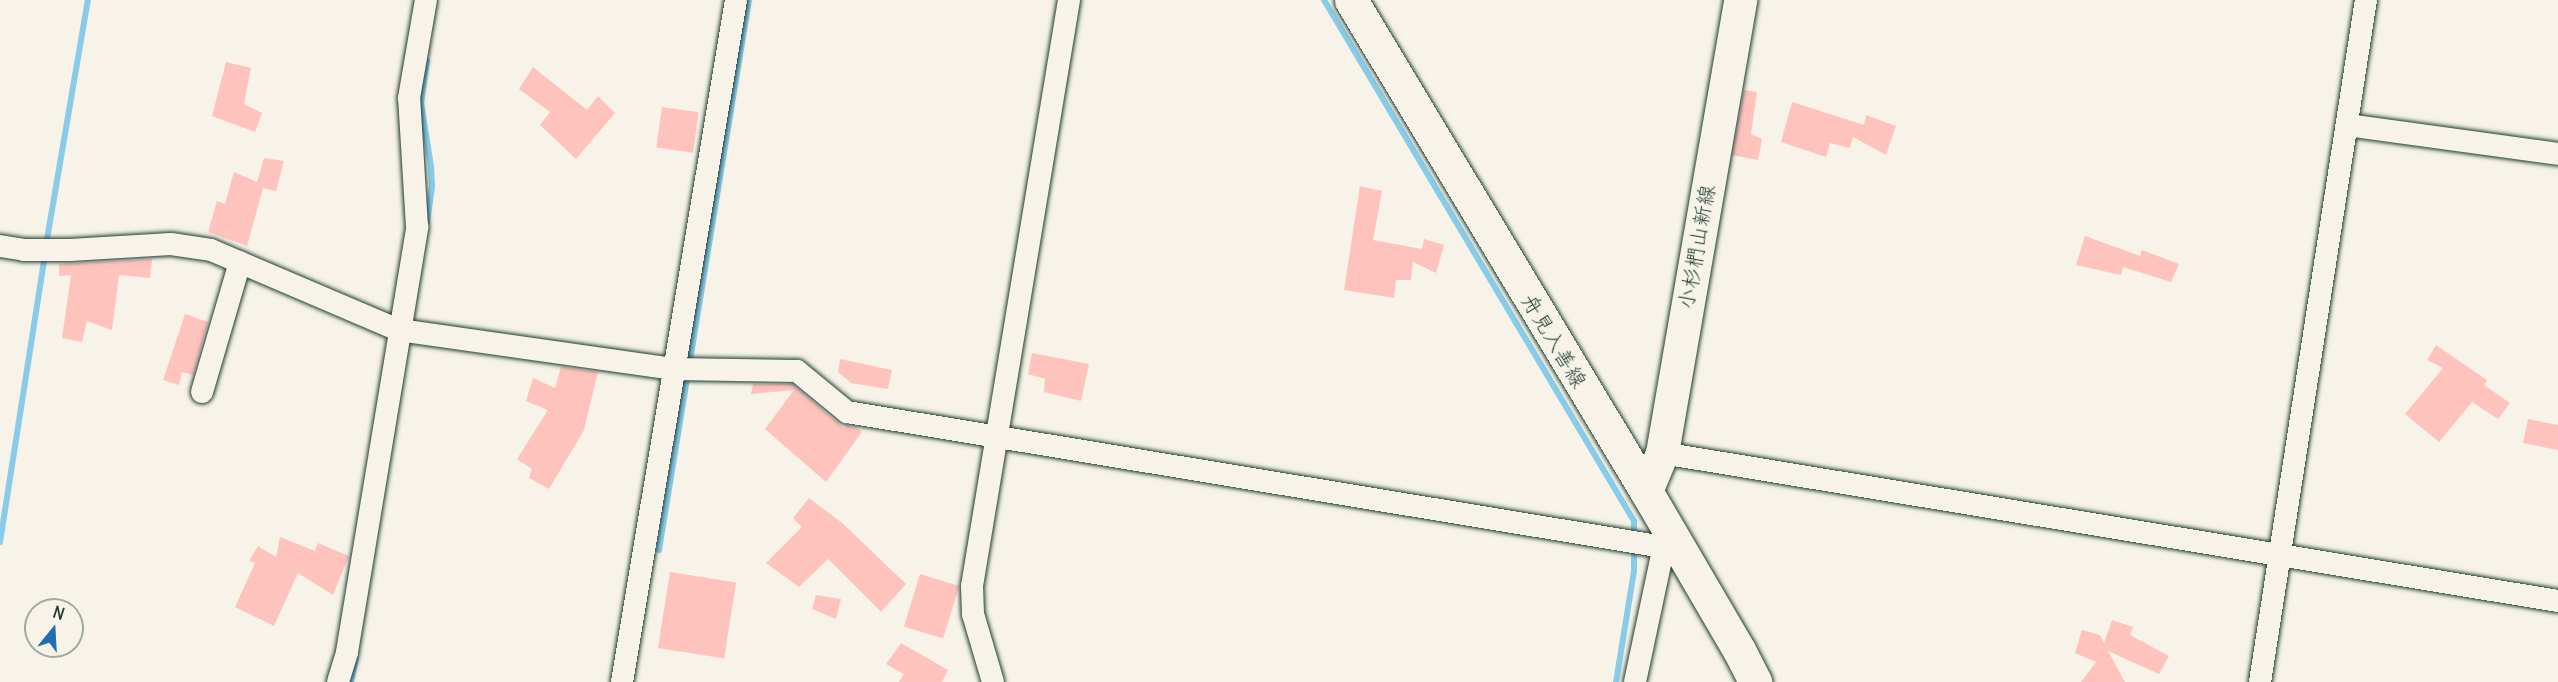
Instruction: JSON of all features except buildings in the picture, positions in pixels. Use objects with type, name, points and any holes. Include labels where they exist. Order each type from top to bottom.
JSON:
[{"type":"main road","name":"舟見入善線","points":[[1351,0],[1646,491],[1665,539],[1739,650],[1755,682]]},
{"type":"main road","name":"小杉椚山新線","points":[[1646,491],[1662,453],[1740,0]]},
{"type":"street","points":[[338,682],[347,652],[417,227],[409,98],[426,0]]},
{"type":"street","points":[[622,682],[736,0]]},
{"type":"street","points":[[993,682],[973,614],[972,586],[1069,0]]},
{"type":"street","points":[[2260,682],[2367,0]]},
{"type":"street","points":[[2347,125],[2558,154]]},
{"type":"street","points":[[0,246],[24,250],[70,250],[171,244],[211,250],[399,330],[674,369],[797,371],[847,412],[1665,539],[1635,682]]},
{"type":"street","points":[[202,392],[240,262]]},
{"type":"street","points":[[1662,453],[2558,601]]},
{"type":"waterway","points":[[46,245],[88,0]]},
{"type":"waterway","points":[[659,550],[749,0]]},
{"type":"waterway","points":[[1324,0],[1634,521],[1634,571],[1616,682]]},
{"type":"waterway","points":[[427,61],[421,103],[431,166],[432,187],[427,223]]},
{"type":"waterway","points":[[0,542],[45,255]]},
{"type":"waterway","points":[[351,682],[356,659]]}]
